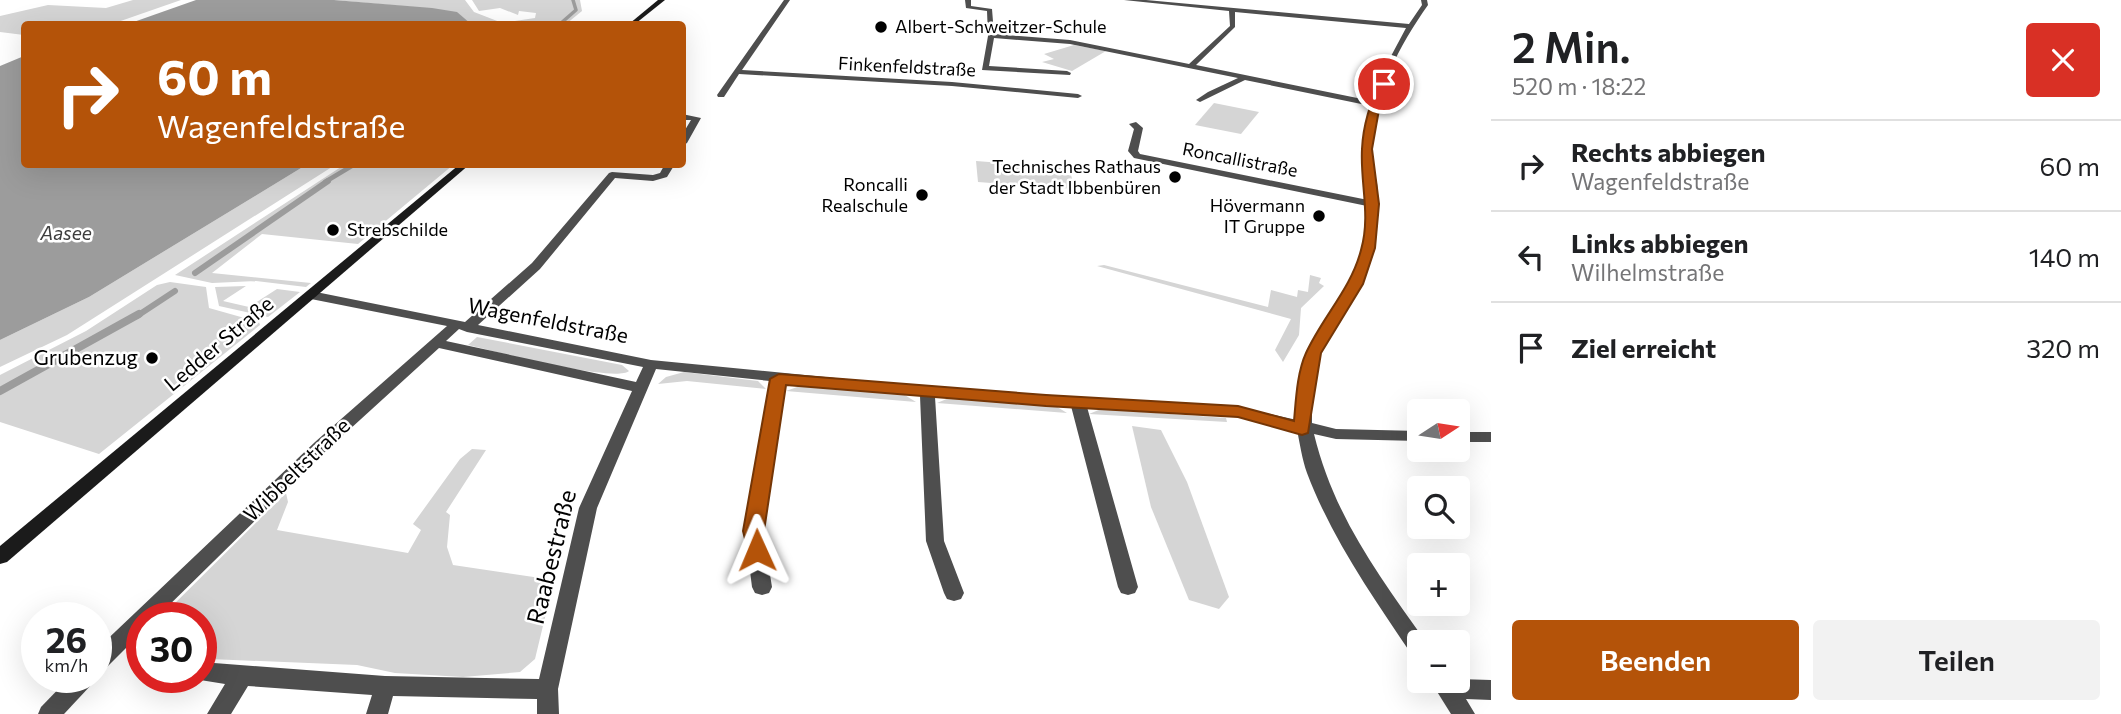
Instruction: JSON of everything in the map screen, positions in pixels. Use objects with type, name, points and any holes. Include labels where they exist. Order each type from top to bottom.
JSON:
[{"type":"main road","points":[[636,21],[662,0]]},
{"type":"main road","name":"Ledder Straße","points":[[0,557],[461,168]]},
{"type":"street","points":[[721,95],[734,72],[787,0]]},
{"type":"street","points":[[968,0],[966,6],[971,9],[990,10],[991,36],[985,68],[1067,73]]},
{"type":"street","points":[[1127,0],[1408,26]]},
{"type":"street","points":[[1407,631],[1357,558],[1322,489],[1302,429],[1305,389],[1313,353],[1356,284],[1368,248],[1373,204],[1367,149],[1375,104],[1408,26],[1425,5],[1424,0]]},
{"type":"street","points":[[1191,66],[1233,26],[1232,10]]},
{"type":"street","points":[[991,36],[1070,42],[1375,104]]},
{"type":"street","name":"Finkenfeldstraße","points":[[734,72],[952,84],[1078,96]]},
{"type":"street","points":[[1200,100],[1207,94],[1232,86],[1243,78]]},
{"type":"street","points":[[686,117],[701,116],[686,137]]},
{"type":"street","name":"Roncallistraße","points":[[1133,124],[1139,128],[1133,150],[1137,156],[1373,204]]},
{"type":"street","name":"Wibbeltstraße","points":[[160,602],[321,446],[434,343],[461,327],[536,266],[612,175],[653,178],[664,175],[668,168]]},
{"type":"street","name":"Wagenfeldstraße","points":[[312,295],[651,364],[927,392],[1238,412],[1302,429],[1336,434],[1407,436]]},
{"type":"street","points":[[434,343],[640,388]]},
{"type":"street","name":"Raabestraße","points":[[548,714],[547,689],[588,508],[651,364]]},
{"type":"street","points":[[762,587],[754,531],[779,379]]},
{"type":"street","points":[[927,392],[935,541],[954,593]]},
{"type":"street","points":[[1078,403],[1128,587]]},
{"type":"street","points":[[1470,437],[1491,437]]},
{"type":"street","name":"Wibbeltstraße","points":[[112,649],[126,635]]},
{"type":"street","points":[[217,674],[385,686],[547,689]]},
{"type":"street","points":[[218,714],[243,677]]},
{"type":"street","points":[[377,714],[385,686]]},
{"type":"street","points":[[1470,687],[1491,690]]},
{"type":"street","points":[[49,714],[69,693]]},
{"type":"street","points":[[1449,693],[1464,714]]},
{"type":"shaded area","points":[[133,0],[181,0],[121,21],[21,21],[21,35],[0,32],[0,16],[48,5],[106,8]]},
{"type":"shaded area","points":[[334,0],[465,0],[474,12],[497,21],[467,21],[434,9]]},
{"type":"shaded area","points":[[472,0],[580,0],[582,11],[570,21],[515,21],[535,18],[536,13],[519,11],[518,15],[500,8],[479,11]]},
{"type":"shaded area","points":[[1074,45],[1106,51],[1072,71],[1042,62],[1054,59],[1044,54]]},
{"type":"shaded area","points":[[1214,103],[1259,112],[1241,134],[1195,125]]},
{"type":"shaded area","points":[[976,161],[1069,168],[1075,189],[978,182]]},
{"type":"shaded area","points":[[301,168],[330,168],[67,335],[0,367],[0,340],[89,297]]},
{"type":"shaded area","points":[[339,168],[449,168],[358,244],[262,234],[212,273],[311,283],[306,287],[256,281],[212,283],[175,275]]},
{"type":"shaded area","points":[[1104,265],[1268,307],[1271,290],[1297,297],[1298,290],[1308,292],[1310,275],[1321,278],[1319,283],[1324,286],[1301,308],[1299,335],[1283,362],[1275,350],[1291,319],[1097,266]]},
{"type":"shaded area","points":[[170,282],[206,287],[209,308],[259,322],[260,325],[99,454],[0,422],[0,375],[86,331],[157,285]]},
{"type":"shaded area","points":[[246,286],[223,301],[249,307],[277,289],[300,292],[268,317],[219,306],[215,287]]},
{"type":"shaded area","points":[[477,337],[622,365],[629,371],[619,374],[578,370],[468,345]]},
{"type":"shaded area","points":[[684,372],[758,381],[766,389],[687,381],[658,384],[666,377]]},
{"type":"shaded area","points":[[800,386],[903,394],[916,402],[786,391]]},
{"type":"shaded area","points":[[949,398],[1054,405],[1067,413],[937,403]]},
{"type":"shaded area","points":[[1101,409],[1226,418],[1227,422],[1089,414]]},
{"type":"shaded area","points":[[1132,426],[1161,430],[1187,482],[1229,597],[1219,609],[1189,600],[1151,507]]},
{"type":"shaded area","points":[[472,449],[486,450],[446,512],[450,515],[447,547],[453,565],[554,580],[535,659],[520,672],[463,677],[395,673],[357,665],[217,659],[217,602],[176,602],[286,493],[288,502],[277,530],[408,553],[421,530],[413,524],[460,459]]},
{"type":"water","points":[[196,0],[334,0],[432,8],[457,12],[468,21],[136,21]]},
{"type":"water","name":"Aasee","points":[[21,57],[21,168],[301,168],[89,297],[0,340],[0,66]]},
{"type":"waterway","points":[[563,21],[576,10],[573,0]]},
{"type":"waterway","points":[[325,182],[348,168]]},
{"type":"waterway","points":[[195,273],[328,181]]},
{"type":"waterway","points":[[137,316],[175,291]]},
{"type":"waterway","points":[[0,391],[139,314]]},
{"type":"place","name":"Albert-Schweitzer-Schule","points":[[881,27]]},
{"type":"place","name":"Technisches Rathaus der Stadt Ibbenbüren","points":[[1175,177]]},
{"type":"place","name":"Roncalli Realschule","points":[[922,195]]},
{"type":"place","name":"Hövermann IT Gruppe","points":[[1319,216]]},
{"type":"place","name":"Strebschilde","points":[[333,230]]},
{"type":"place","name":"Grubenzug","points":[[152,358]]},
{"type":"route","points":[[757,550],[754,531],[779,379],[1046,401],[1238,412],[1302,429],[1305,389],[1313,353],[1356,284],[1368,248],[1373,204],[1367,149],[1375,104],[1384,84]]}]
